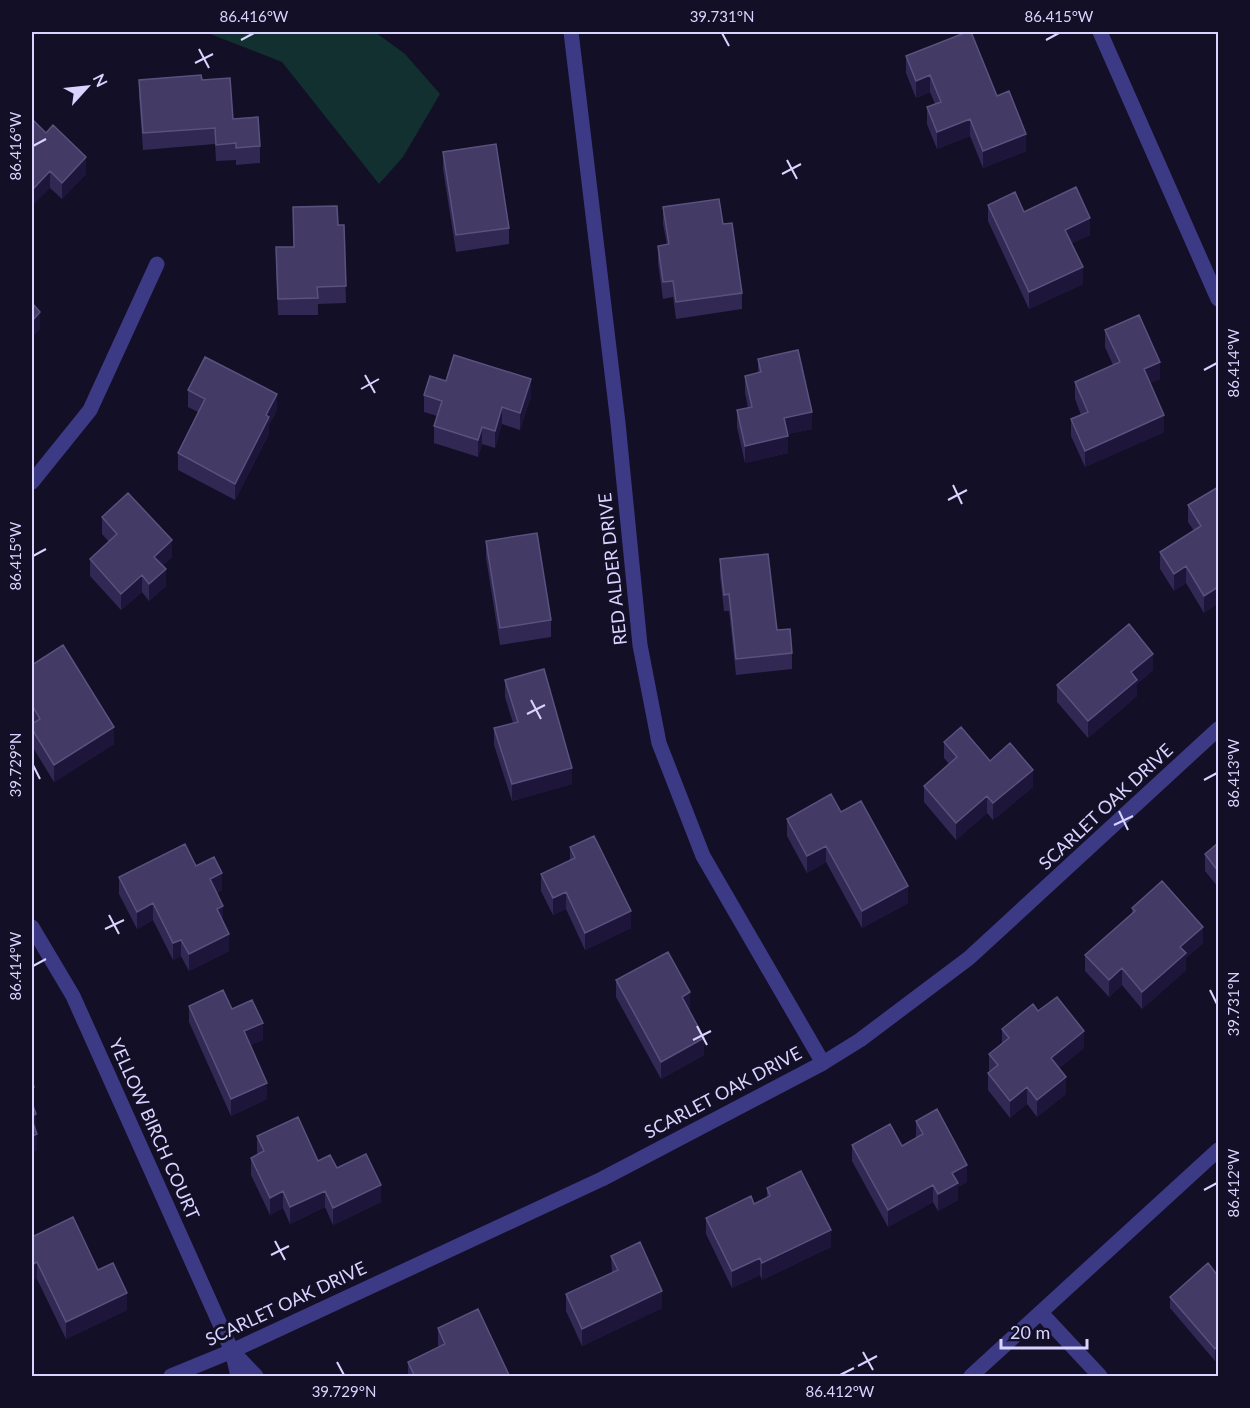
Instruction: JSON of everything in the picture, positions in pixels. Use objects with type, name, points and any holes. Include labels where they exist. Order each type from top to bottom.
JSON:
[{"type":"street","name":"RED ALDER DRIVE","points":[[571,32],[618,423],[640,645],[659,743],[703,856],[823,1063]]},
{"type":"street","points":[[1100,32],[1218,298]]},
{"type":"street","points":[[32,482],[90,410],[157,264]]},
{"type":"street","name":"SCARLET OAK DRIVE","points":[[171,1377],[232,1351],[602,1179],[823,1063],[860,1041],[969,958],[1218,729]]},
{"type":"street","name":"YELLOW BIRCH COURT","points":[[32,927],[73,996],[232,1351],[238,1377]]},
{"type":"street","points":[[971,1377],[1218,1150]]},
{"type":"street","points":[[1041,1313],[1100,1377]]},
{"type":"street","name":"YELLOW BIRCH COURT","points":[[232,1351],[256,1377]]},
{"type":"green space","points":[[205,32],[375,32],[405,54],[440,94],[403,157],[379,184],[282,62]]},
{"type":"building","points":[[971,32],[997,96],[1009,91],[1026,134],[983,151],[970,119],[937,132],[927,107],[941,102],[930,75],[916,81],[906,56]]},
{"type":"building","points":[[201,75],[202,80],[230,78],[233,119],[258,117],[260,146],[236,148],[236,143],[216,145],[215,128],[143,133],[139,80]]},
{"type":"building","points":[[32,119],[46,133],[53,125],[86,157],[62,183],[50,171],[32,190]]},
{"type":"building","points":[[496,144],[509,228],[456,235],[443,152]]},
{"type":"building","points":[[1076,187],[1090,218],[1065,230],[1083,267],[1029,292],[988,205],[1015,192],[1024,212]]},
{"type":"building","points":[[719,199],[723,224],[732,223],[742,293],[676,302],[673,281],[663,282],[658,246],[669,244],[663,207]]},
{"type":"building","points":[[337,206],[338,225],[344,225],[346,286],[317,287],[318,298],[278,299],[276,247],[294,247],[293,207]]},
{"type":"building","points":[[32,303],[40,312],[32,321]]},
{"type":"building","points":[[1139,315],[1160,362],[1144,369],[1164,415],[1085,451],[1071,419],[1088,412],[1075,382],[1120,362],[1105,330]]},
{"type":"building","points":[[798,350],[812,412],[784,418],[788,436],[745,446],[737,410],[752,407],[745,376],[761,372],[758,359]]},
{"type":"building","points":[[454,355],[531,379],[520,413],[502,407],[495,431],[482,427],[478,440],[434,426],[442,401],[424,395],[430,376],[446,381]]},
{"type":"building","points":[[205,357],[277,394],[266,415],[269,417],[235,484],[178,453],[205,399],[188,390]]},
{"type":"building","points":[[1218,487],[1218,587],[1204,596],[1186,566],[1174,574],[1160,552],[1201,526],[1188,505]]},
{"type":"building","points":[[128,493],[172,540],[154,557],[166,569],[149,584],[142,575],[121,594],[90,559],[117,534],[102,517]]},
{"type":"building","points":[[537,533],[551,620],[500,628],[486,541]]},
{"type":"building","points":[[768,554],[777,630],[790,629],[792,653],[736,659],[729,594],[724,595],[720,559]]},
{"type":"building","points":[[1129,624],[1153,654],[1131,672],[1137,680],[1088,721],[1057,685]]},
{"type":"building","points":[[63,645],[114,727],[54,765],[32,729],[32,724],[40,719],[32,705],[32,665]]},
{"type":"building","points":[[544,669],[572,768],[512,784],[494,728],[518,722],[505,680]]},
{"type":"building","points":[[961,727],[990,761],[1010,743],[1033,770],[993,803],[987,796],[956,823],[924,786],[957,757],[944,742]]},
{"type":"building","points":[[831,794],[841,812],[861,801],[908,886],[862,911],[826,846],[807,856],[787,819]]},
{"type":"building","points":[[594,836],[631,911],[585,933],[566,892],[553,898],[541,874],[575,858],[570,847]]},
{"type":"building","points":[[1218,843],[1218,871],[1205,854]]},
{"type":"building","points":[[185,844],[196,866],[214,857],[222,873],[210,879],[223,906],[217,909],[229,934],[189,954],[181,940],[173,943],[153,903],[137,912],[119,877]]},
{"type":"building","points":[[1162,881],[1203,927],[1180,947],[1186,953],[1142,992],[1122,968],[1109,980],[1085,955],[1135,911],[1132,908]]},
{"type":"building","points":[[668,952],[690,992],[682,997],[704,1038],[661,1062],[616,980]]},
{"type":"building","points":[[223,990],[232,1009],[252,1000],[263,1023],[244,1031],[267,1083],[231,1099],[189,1006]]},
{"type":"building","points":[[1057,997],[1084,1031],[1051,1058],[1066,1077],[1037,1100],[1027,1087],[1010,1101],[988,1073],[998,1065],[989,1054],[1009,1038],[1002,1029],[1033,1004],[1038,1011]]},
{"type":"building","points":[[32,1103],[36,1114],[32,1116]]},
{"type":"building","points":[[937,1109],[967,1165],[952,1173],[958,1183],[938,1194],[933,1185],[888,1210],[852,1145],[890,1124],[902,1146],[923,1134],[916,1121]]},
{"type":"building","points":[[298,1117],[318,1161],[330,1155],[337,1168],[366,1154],[381,1185],[333,1208],[325,1191],[290,1207],[283,1191],[270,1198],[251,1158],[264,1151],[257,1136]]},
{"type":"building","points":[[32,1120],[37,1134],[32,1136]]},
{"type":"building","points":[[801,1171],[831,1230],[762,1263],[760,1258],[732,1271],[706,1218],[751,1196],[754,1204],[770,1196],[767,1188]]},
{"type":"building","points":[[73,1217],[98,1270],[113,1263],[127,1293],[66,1322],[37,1262],[32,1265],[32,1237]]},
{"type":"building","points":[[640,1242],[662,1291],[582,1329],[566,1294],[618,1270],[611,1256]]},
{"type":"building","points":[[1208,1263],[1218,1276],[1218,1346],[1215,1349],[1170,1297]]},
{"type":"building","points":[[478,1309],[509,1375],[506,1377],[415,1377],[408,1362],[445,1344],[438,1328]]}]
